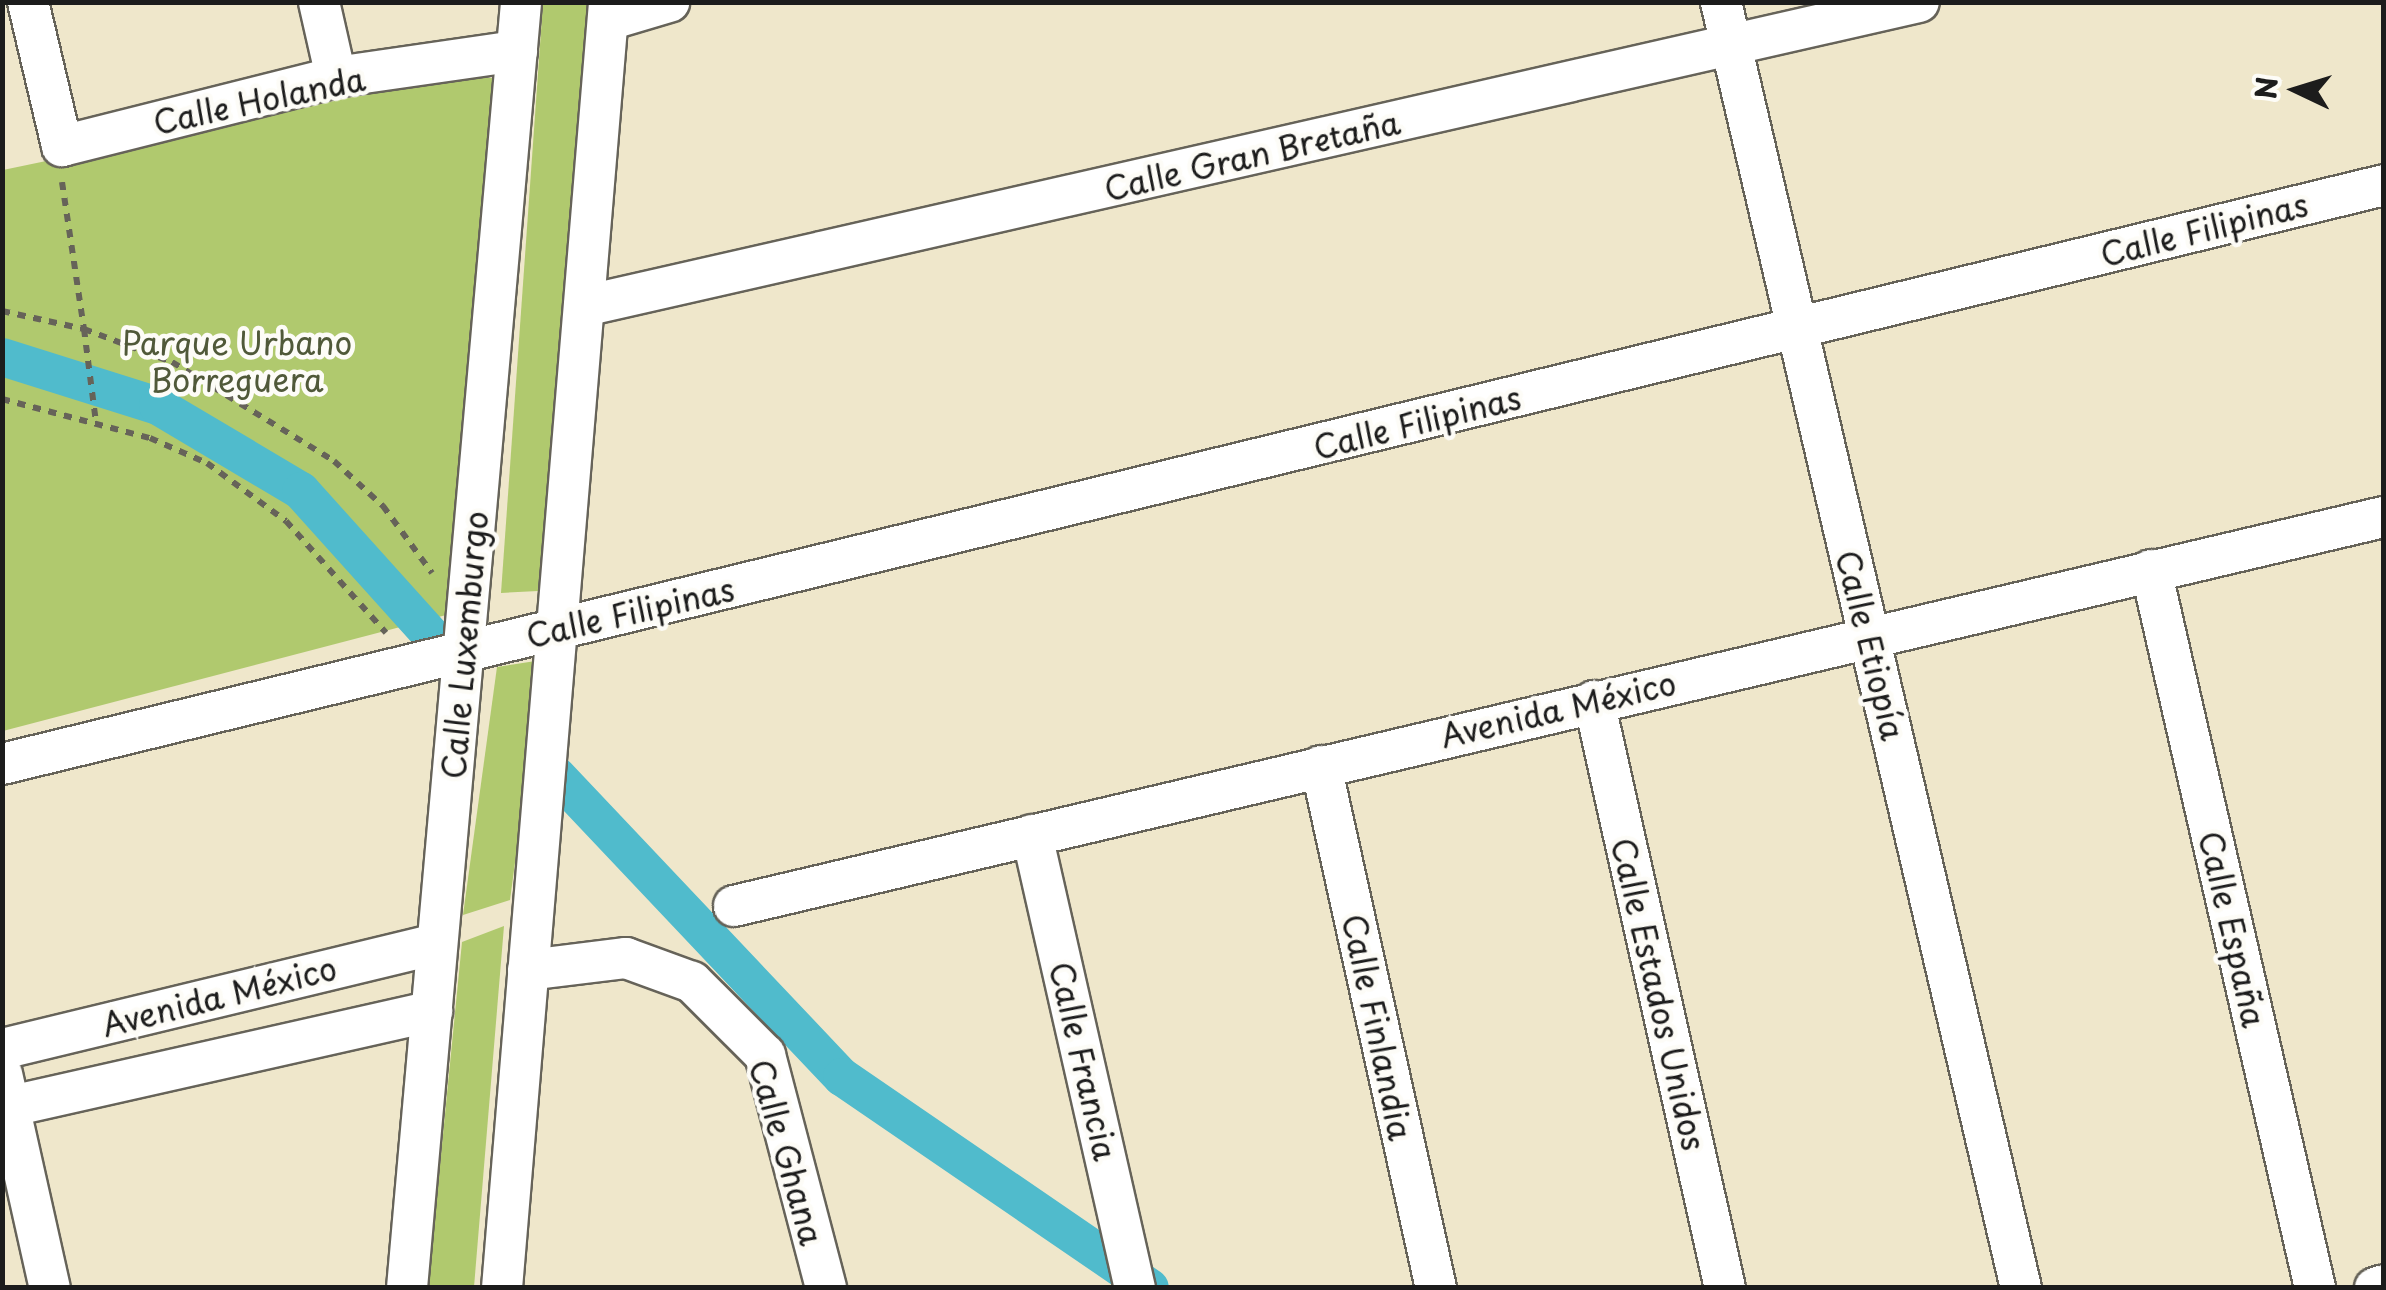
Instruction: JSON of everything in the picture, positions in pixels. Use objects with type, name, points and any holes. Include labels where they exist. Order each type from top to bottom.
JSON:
[{"type":"street","points":[[28,2],[62,146]]},
{"type":"street","points":[[319,2],[336,77]]},
{"type":"street","name":"Calle Luxemburgo","points":[[406,1288],[432,1011],[456,648],[521,2]]},
{"type":"street","points":[[502,1288],[608,11],[669,2]]},
{"type":"street","name":"Calle Etiopía","points":[[1722,2],[1792,331],[1869,635],[2021,1288]]},
{"type":"street","name":"Calle Gran Bretaña","points":[[584,306],[1919,2]]},
{"type":"street","name":"Calle Holanda","points":[[62,146],[336,77],[517,51]]},
{"type":"street","name":"Calle Filipinas","points":[[389,652],[456,648],[557,632],[2384,185]]},
{"type":"street","name":"Avenida México","points":[[734,906],[1869,635],[2384,518]]},
{"type":"street","name":"Calle España","points":[[2152,570],[2315,1288]]},
{"type":"street","points":[[2,764],[389,652]]},
{"type":"street","name":"Calle Estados Unidos","points":[[1594,701],[1725,1288]]},
{"type":"street","name":"Calle Finlandia","points":[[1320,766],[1436,1288]]},
{"type":"street","name":"Calle Francia","points":[[1032,835],[1135,1288]]},
{"type":"street","name":"Avenida México","points":[[2,1049],[436,944]]},
{"type":"street","name":"Calle Ghana","points":[[528,970],[626,958],[692,982],[764,1056],[826,1288]]},
{"type":"street","name":"Avenida México","points":[[5,1096],[432,1011]]},
{"type":"street","points":[[5,1096],[50,1288]]},
{"type":"street","points":[[2374,1288],[2384,1286]]},
{"type":"path","points":[[62,146],[96,423]]},
{"type":"path","points":[[2,311],[84,329],[172,362],[334,461],[382,506],[442,587]]},
{"type":"path","points":[[2,399],[96,423],[207,463],[270,509],[389,652]]},
{"type":"green space","points":[[543,3],[595,3],[538,591],[501,593]]},
{"type":"green space","name":"Parque Urbano Borreguera","points":[[444,78],[496,78],[450,614],[3,731],[3,170]]},
{"type":"green space","points":[[542,660],[510,900],[463,915],[497,667]]},
{"type":"green space","points":[[504,926],[474,1287],[428,1287],[462,942]]},
{"type":"waterway","points":[[2,357],[158,406],[301,491],[447,653]]},
{"type":"waterway","points":[[557,776],[842,1077],[1150,1288]]}]
